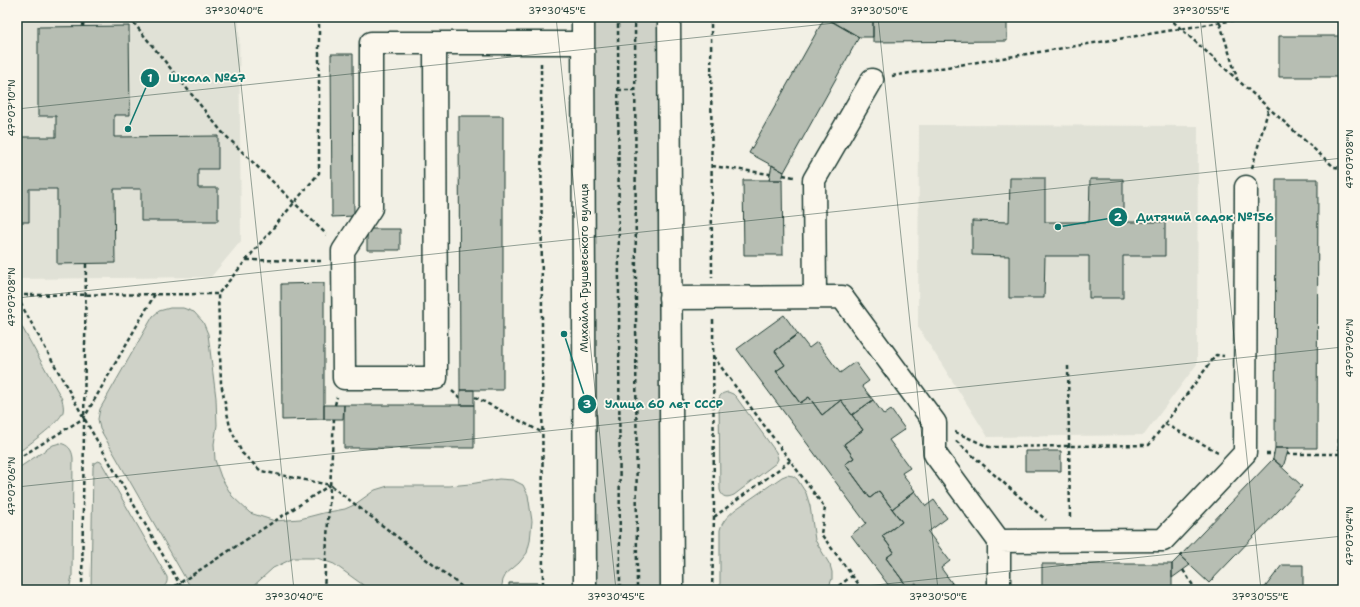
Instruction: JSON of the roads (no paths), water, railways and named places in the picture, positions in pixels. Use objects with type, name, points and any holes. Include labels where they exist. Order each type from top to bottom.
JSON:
[{"type":"street","name":"Михайла Грушевського вулиця","points":[[583,17],[586,590]]},
{"type":"street","points":[[669,17],[672,590]]},
{"type":"street","points":[[435,43],[436,378],[344,378],[343,256],[371,208],[370,44],[435,43],[541,43],[583,42]]},
{"type":"street","points":[[815,297],[814,180],[872,80]]},
{"type":"street","points":[[999,541],[1163,540],[1245,453],[1246,187]]},
{"type":"street","points":[[670,298],[842,297],[935,423],[935,454],[999,541],[999,590]]},
{"type":"place","name":"Школа №67","points":[[128,129]]},
{"type":"place","name":"Дитячий садок №156","points":[[1058,227]]},
{"type":"place","name":"Улица 60 лет СССР","points":[[564,334]]}]
